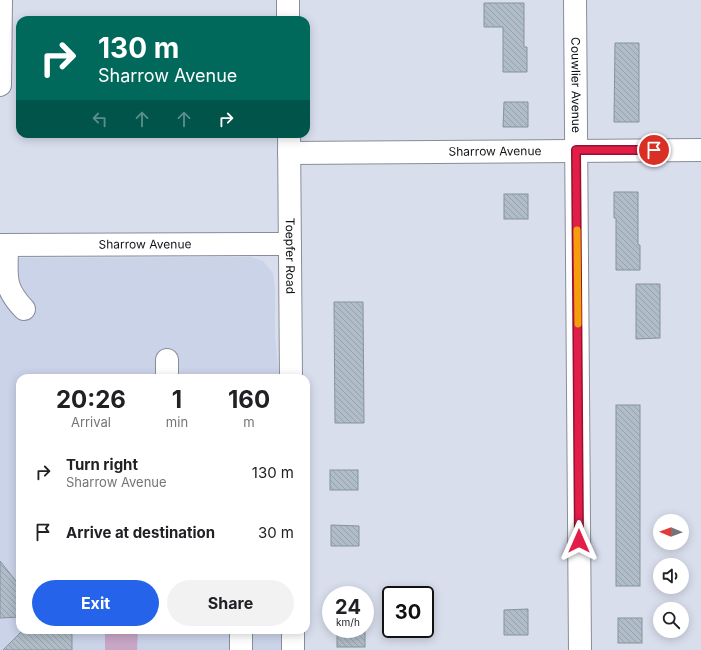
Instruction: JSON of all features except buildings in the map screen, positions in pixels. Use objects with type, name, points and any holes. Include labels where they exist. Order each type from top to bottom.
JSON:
[{"type":"street","points":[[0,85],[1,0]]},
{"type":"street","points":[[288,0],[288,16]]},
{"type":"street","name":"Couwlier Avenue","points":[[575,0],[580,650]]},
{"type":"street","name":"Sharrow Avenue","points":[[289,143],[576,150],[701,150]]},
{"type":"street","name":"Toepfer Road","points":[[289,143],[291,374]]},
{"type":"street","name":"Sharrow Avenue","points":[[4,245],[290,244]]},
{"type":"street","points":[[4,245],[9,290],[14,299],[24,309]]},
{"type":"street","points":[[241,634],[242,650]]},
{"type":"street","points":[[293,634],[293,650]]},
{"type":"shaded area","points":[[251,257],[263,261],[273,273],[275,289],[275,335],[279,374],[16,374],[16,634],[283,634],[283,650],[0,650],[0,258]]},
{"type":"shaded area","points":[[105,634],[138,634],[137,650],[105,650]]},
{"type":"slow traffic","points":[[577,230],[578,324]]},
{"type":"route","points":[[579,541],[576,150],[654,150]]}]
